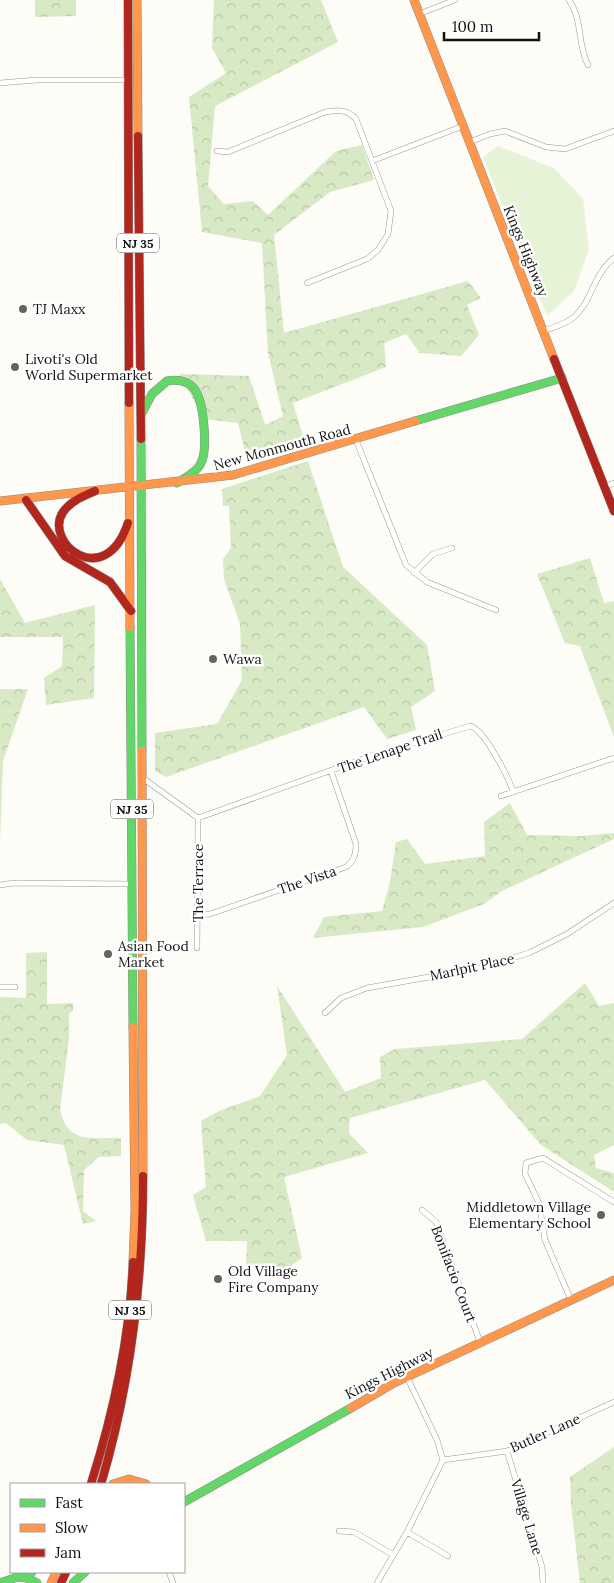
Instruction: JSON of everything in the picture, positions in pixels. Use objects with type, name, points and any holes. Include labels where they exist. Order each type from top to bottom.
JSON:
[{"type":"main road","name":"NJ 35","points":[[91,1483],[105,1440],[118,1388],[132,1285],[135,1211],[128,0]]},
{"type":"main road","name":"NJ 35","points":[[101,1483],[118,1427],[131,1366],[141,1276],[144,1174],[142,485],[137,0]]},
{"type":"main road","name":"Kings Highway","points":[[414,0],[614,511]]},
{"type":"main road","name":"New Monmouth Road","points":[[0,501],[26,500],[233,475],[562,378]]},
{"type":"main road","points":[[140,418],[149,396],[165,382],[181,380],[191,385],[197,394],[203,425],[202,460],[192,474],[177,483]]},
{"type":"main road","points":[[95,491],[73,501],[61,520],[63,540],[75,554],[95,559],[108,555],[121,542],[130,518]]},
{"type":"main road","points":[[26,500],[65,556],[110,582],[131,611]]},
{"type":"main road","name":"Kings Highway","points":[[185,1501],[406,1377],[614,1280]]},
{"type":"main road","points":[[116,1483],[129,1479],[143,1483]]},
{"type":"main road","points":[[0,1583],[29,1573]]},
{"type":"main road","points":[[73,1583],[84,1573]]},
{"type":"main road","points":[[16,1577],[27,1578],[37,1583]]},
{"type":"street","points":[[419,14],[455,0]]},
{"type":"street","points":[[569,0],[577,18],[581,49],[588,65]]},
{"type":"street","points":[[0,83],[37,80],[128,80]]},
{"type":"street","points":[[217,151],[228,152],[325,112],[342,110],[350,112],[356,119],[392,214],[386,238],[378,250],[367,259],[307,283]]},
{"type":"street","points":[[372,161],[463,126]]},
{"type":"street","points":[[470,142],[490,134],[505,131],[554,149],[565,149],[614,131]]},
{"type":"street","points":[[544,331],[570,320],[577,314],[600,272],[614,258]]},
{"type":"street","points":[[356,440],[402,559],[414,573],[428,582],[496,610]]},
{"type":"street","points":[[604,487],[614,483]]},
{"type":"street","points":[[414,573],[433,554],[452,548]]},
{"type":"street","name":"The Lenape Trail","points":[[198,818],[452,729],[470,726],[476,728],[487,744],[509,779],[513,792]]},
{"type":"street","points":[[500,796],[614,758]]},
{"type":"street","name":"The Vista","points":[[198,915],[210,914],[346,867],[352,861],[355,855],[356,844],[331,771]]},
{"type":"street","points":[[142,778],[163,790],[198,818]]},
{"type":"street","name":"The Terrace","points":[[197,948],[198,818]]},
{"type":"street","points":[[0,885],[14,883],[133,884]]},
{"type":"street","name":"Marlpit Place","points":[[325,1013],[341,998],[367,988],[480,968],[529,953],[567,934],[614,903]]},
{"type":"street","points":[[0,987],[15,987]]},
{"type":"street","points":[[571,1300],[545,1240],[538,1203],[525,1174],[526,1163],[543,1158],[614,1202]]},
{"type":"street","name":"Bonifacio Court","points":[[422,1210],[436,1222],[480,1342]]},
{"type":"street","points":[[377,1583],[392,1554],[407,1532],[443,1460],[437,1440],[406,1377]]},
{"type":"street","name":"Butler Lane","points":[[443,1460],[507,1451],[614,1402]]},
{"type":"street","name":"Village Lane","points":[[507,1451],[542,1567],[542,1583]]},
{"type":"street","points":[[339,1531],[354,1532],[392,1554]]},
{"type":"street","points":[[407,1532],[448,1556]]},
{"type":"green space","points":[[35,0],[76,0],[76,16],[35,17]]},
{"type":"green space","points":[[214,0],[321,0],[338,42],[215,106],[208,186],[224,204],[253,201],[268,215],[336,151],[362,145],[374,180],[330,192],[274,235],[284,333],[468,281],[481,298],[467,305],[479,335],[461,356],[420,353],[406,334],[384,343],[386,367],[293,403],[304,439],[246,455],[238,423],[204,419],[179,374],[249,376],[265,425],[283,416],[268,353],[262,243],[202,232],[189,97],[226,73],[212,48]]},
{"type":"green space","points":[[498,146],[554,168],[583,199],[589,250],[574,291],[547,316],[483,157]]},
{"type":"green space","points":[[308,461],[343,567],[427,645],[435,691],[411,707],[416,730],[387,739],[364,707],[166,777],[155,771],[155,733],[217,724],[242,680],[240,624],[224,579],[223,559],[231,548],[229,506],[223,506],[222,489]]},
{"type":"green space","points":[[590,558],[604,603],[614,601],[614,737],[580,646],[565,643],[537,574]]},
{"type":"green space","points":[[0,579],[25,623],[95,605],[94,698],[46,705],[44,678],[62,666],[63,637],[0,637]]},
{"type":"green space","points":[[0,689],[28,689],[3,761],[0,841]]},
{"type":"green space","points":[[510,803],[527,835],[582,836],[614,833],[614,839],[502,891],[484,904],[423,927],[313,938],[324,917],[382,911],[390,882],[396,842],[407,839],[425,864],[485,856],[484,822]]},
{"type":"green space","points":[[47,952],[47,1004],[73,1003],[73,1010],[69,1014],[69,1039],[60,1110],[64,1121],[69,1129],[83,1137],[121,1138],[121,1156],[99,1157],[84,1170],[83,1211],[96,1221],[83,1224],[64,1145],[27,1140],[6,1123],[0,1124],[0,997],[26,998],[26,953]]},
{"type":"green space","points":[[585,983],[599,1006],[614,1003],[614,1145],[594,1155],[596,1168],[614,1173],[614,1192],[541,1145],[485,1080],[350,1118],[349,1133],[368,1153],[284,1177],[302,1258],[286,1269],[246,1266],[247,1241],[206,1241],[193,1195],[206,1187],[201,1121],[219,1111],[260,1096],[287,1055],[277,986],[345,1092],[381,1078],[380,1057],[395,1049],[522,1039]]},
{"type":"green space","points":[[614,1447],[614,1583],[580,1583],[571,1505],[570,1477]]},
{"type":"traffic: fast","points":[[415,421],[562,378]]},
{"type":"traffic: fast","points":[[142,413],[152,394],[167,381],[183,381],[195,390],[203,415],[205,438],[203,457],[197,469],[177,483]]},
{"type":"traffic: fast","points":[[141,439],[142,751]]},
{"type":"traffic: fast","points":[[130,627],[133,1027]]},
{"type":"traffic: fast","points":[[185,1501],[351,1408]]},
{"type":"traffic: fast","points":[[0,1583],[29,1573]]},
{"type":"traffic: fast","points":[[73,1583],[84,1573]]},
{"type":"traffic: fast","points":[[16,1577],[27,1578],[37,1583]]},
{"type":"traffic: slow","points":[[137,0],[138,136]]},
{"type":"traffic: slow","points":[[414,0],[554,359]]},
{"type":"traffic: slow","points":[[129,403],[130,627]]},
{"type":"traffic: slow","points":[[0,501],[233,475],[415,421]]},
{"type":"traffic: slow","points":[[142,751],[143,1176]]},
{"type":"traffic: slow","points":[[133,1027],[135,1211],[133,1262]]},
{"type":"traffic: slow","points":[[351,1408],[392,1384],[614,1280]]},
{"type":"traffic: slow","points":[[116,1483],[129,1479],[143,1483]]},
{"type":"traffic: slow","points":[[51,1583],[56,1573]]},
{"type":"traffic: jam","points":[[128,0],[129,403]]},
{"type":"traffic: jam","points":[[138,136],[141,439]]},
{"type":"traffic: jam","points":[[554,359],[614,511]]},
{"type":"traffic: jam","points":[[95,491],[73,502],[63,512],[59,524],[61,536],[69,547],[79,555],[92,558],[105,555],[118,544],[128,523]]},
{"type":"traffic: jam","points":[[26,500],[65,556],[110,582],[131,611]]},
{"type":"traffic: jam","points":[[101,1483],[120,1408],[133,1332],[141,1255],[143,1176]]},
{"type":"traffic: jam","points":[[91,1483],[120,1374],[133,1262]]},
{"type":"traffic: jam","points":[[61,1583],[66,1573]]},
{"type":"place","name":"TJ Maxx","points":[[23,309]]},
{"type":"place","name":"Livoti's Old World Supermarket","points":[[15,367]]},
{"type":"place","name":"Wawa","points":[[213,659]]},
{"type":"place","name":"Asian Food Market","points":[[108,954]]},
{"type":"place","name":"Middletown Village Elementary School","points":[[601,1215]]},
{"type":"place","name":"Old Village Fire Company","points":[[218,1279]]}]
